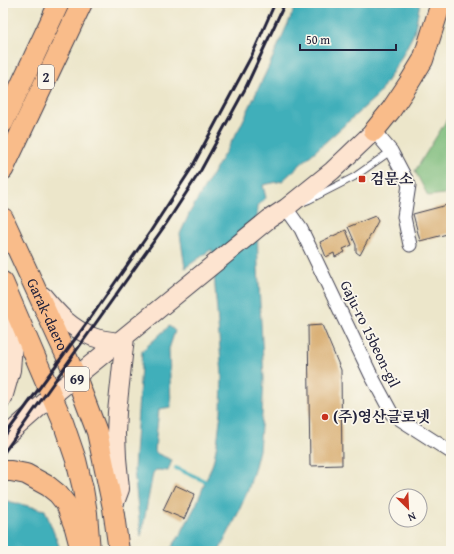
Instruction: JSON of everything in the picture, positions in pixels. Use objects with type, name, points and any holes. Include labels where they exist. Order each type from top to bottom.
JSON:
[{"type":"main road","name":"2","points":[[3,123],[59,3]]},
{"type":"main road","name":"2","points":[[3,170],[82,3]]},
{"type":"main road","points":[[3,439],[52,396],[123,340],[269,220],[332,171],[374,131],[417,72],[423,60],[441,3]]},
{"type":"main road","name":"Garak-daero","points":[[3,218],[76,377],[97,432],[113,508],[119,551]]},
{"type":"main road","points":[[35,287],[59,315],[72,326],[93,337],[123,340]]},
{"type":"main road","points":[[3,398],[11,370],[14,331],[6,290]]},
{"type":"main road","name":"Garak-daero","points":[[6,290],[63,422],[76,460],[83,489],[90,551]]},
{"type":"main road","points":[[113,508],[120,489],[117,458],[116,412],[123,340]]},
{"type":"main road","points":[[3,471],[26,474],[48,486],[58,494],[66,504],[75,528],[81,551]]},
{"type":"street","points":[[374,131],[391,151],[409,185],[404,217],[410,246]]},
{"type":"street","name":"Gaju-ro 15beon-gil","points":[[286,208],[301,229],[371,375],[392,414],[451,452]]},
{"type":"lane","points":[[286,208],[309,200],[354,177],[391,151]]},
{"type":"green space","points":[[451,113],[451,193],[428,196],[415,171]]},
{"type":"water","points":[[297,3],[420,3],[414,33],[400,60],[378,95],[282,181],[263,185],[266,198],[257,206],[258,267],[264,379],[259,450],[254,470],[248,490],[219,551],[169,551],[180,535],[196,505],[213,463],[221,412],[222,375],[212,249],[185,268],[180,234],[190,212],[240,127]]},
{"type":"water","points":[[169,326],[175,331],[169,349],[171,407],[159,409],[155,451],[158,454],[172,460],[168,471],[156,470],[153,473],[141,537],[134,470],[142,351]]},
{"type":"water","points":[[3,500],[45,510],[61,551],[3,551]]},
{"type":"building","points":[[451,204],[451,233],[420,241],[413,214]]},
{"type":"building","points":[[375,216],[378,221],[360,255],[356,252],[356,245],[348,227]]},
{"type":"building","points":[[346,230],[352,245],[343,249],[345,252],[335,257],[334,253],[326,257],[320,242]]},
{"type":"building","name":"(주)영산글로넷","points":[[322,325],[341,370],[342,465],[310,466],[308,326]]},
{"type":"building","points":[[175,485],[195,494],[184,519],[163,510]]},
{"type":"waterway","points":[[176,468],[209,483]]},
{"type":"railway","points":[[3,438],[94,313],[191,169],[252,55],[275,3]]},
{"type":"railway","points":[[3,454],[166,224],[201,170],[245,89],[285,3]]},
{"type":"place","name":"검문소","points":[[362,179]]},
{"type":"place","name":"(주)영산글로넷","points":[[325,417]]}]
